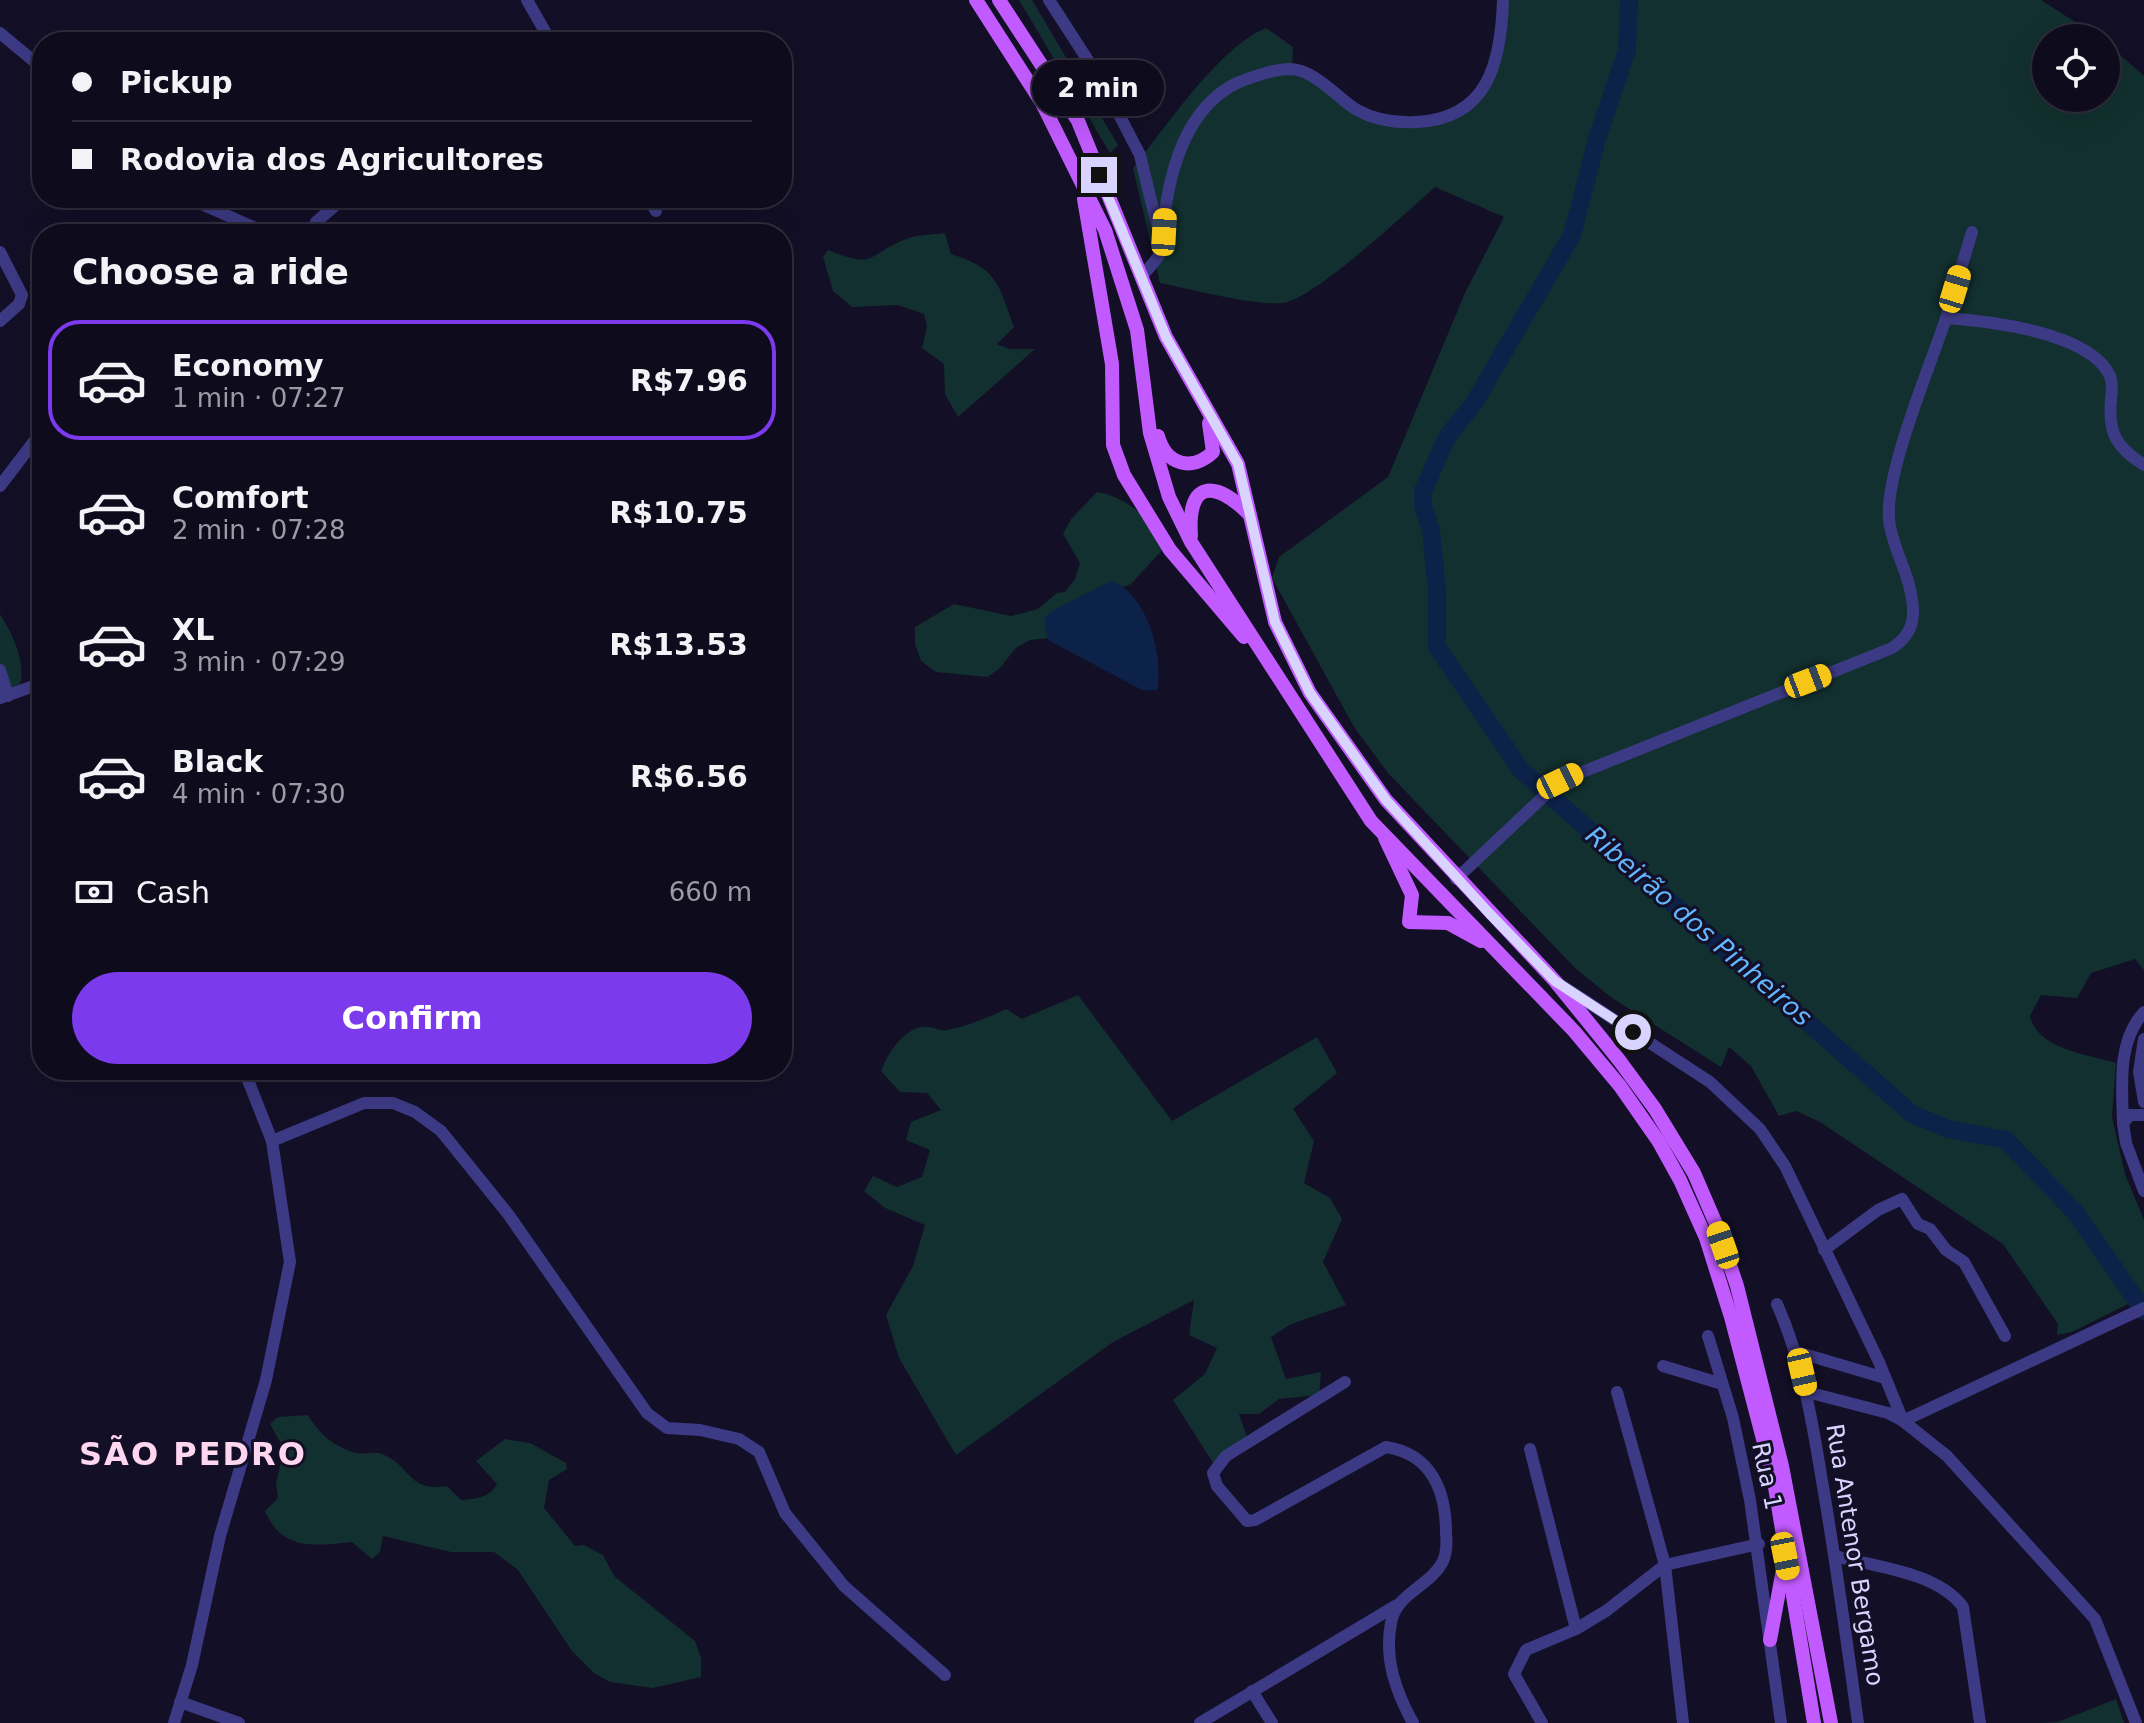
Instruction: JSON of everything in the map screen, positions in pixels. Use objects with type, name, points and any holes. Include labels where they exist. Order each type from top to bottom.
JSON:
[{"type":"main road","points":[[976,0],[1042,103],[1105,230],[1129,301],[1141,354],[1150,433],[1164,483],[1191,542],[1371,821],[1574,1031],[1620,1086],[1659,1142],[1680,1180],[1706,1238],[1731,1317],[1774,1481],[1814,1723]]},
{"type":"main road","points":[[999,0],[1078,121],[1166,337],[1238,464],[1275,622],[1310,693],[1386,800],[1456,879],[1555,981],[1655,1109],[1694,1173],[1716,1224],[1737,1286],[1782,1466],[1831,1723]]},
{"type":"main road","points":[[1078,180],[1087,207],[1101,306],[1109,339],[1113,445],[1124,475],[1170,550],[1284,685]]},
{"type":"main road","points":[[1143,390],[1160,446],[1174,461],[1187,465],[1203,462],[1213,452],[1214,439],[1201,394]]},
{"type":"main road","points":[[1191,542],[1190,517],[1199,495],[1210,490],[1229,495],[1249,515]]},
{"type":"main road","points":[[1380,827],[1412,895],[1409,922],[1448,923],[1493,947]]},
{"type":"main road","points":[[1770,1640],[1785,1556]]},
{"type":"street","points":[[527,0],[545,32]]},
{"type":"street","points":[[1049,0],[1102,82],[1140,155],[1156,232],[1163,249]]},
{"type":"street","points":[[1141,277],[1163,249],[1164,215],[1176,158],[1190,128],[1220,94],[1237,83],[1292,69],[1317,80],[1356,110],[1384,120],[1431,122],[1453,116],[1469,106],[1492,71],[1502,30],[1503,0]]},
{"type":"street","points":[[0,33],[32,60]]},
{"type":"street","points":[[210,208],[246,224]]},
{"type":"street","points":[[315,224],[332,208]]},
{"type":"street","points":[[1456,879],[1560,781],[1892,648],[1905,640],[1912,626],[1913,608],[1889,522],[1892,483],[1972,232]]},
{"type":"street","points":[[0,252],[22,295],[19,304],[0,321]]},
{"type":"street","points":[[1946,318],[2020,327],[2064,341],[2098,362],[2112,381],[2111,434],[2144,465]]},
{"type":"street","points":[[0,486],[32,444]]},
{"type":"street","points":[[0,670],[4,697],[32,687]]},
{"type":"street","points":[[1555,981],[1710,1082],[1742,1110],[1785,1166],[1903,1421]]},
{"type":"street","points":[[2144,1012],[2133,1029],[2124,1059],[2123,1123],[2138,1162],[2144,1191]]},
{"type":"street","points":[[2144,1039],[2139,1072],[2144,1102]]},
{"type":"street","points":[[174,1723],[220,1536],[269,1366],[290,1262],[272,1141],[248,1080]]},
{"type":"street","points":[[272,1141],[364,1103],[382,1101],[415,1112],[441,1131],[508,1214],[647,1413],[667,1428],[700,1430],[739,1439],[759,1452],[785,1513],[844,1586],[945,1675]]},
{"type":"street","points":[[2123,1123],[2130,1115],[2144,1115]]},
{"type":"street","points":[[1824,1250],[1878,1210],[1902,1199],[1918,1224],[1930,1229],[1946,1250],[1964,1262],[2005,1336]]},
{"type":"street","name":"Rua Antenor Bergamo","points":[[1777,1304],[1797,1352],[1807,1392],[1835,1556],[1858,1723]]},
{"type":"street","points":[[1903,1421],[2144,1308]]},
{"type":"street","name":"Rua 1","points":[[1708,1336],[1733,1418],[1759,1544],[1781,1723]]},
{"type":"street","points":[[1797,1352],[1885,1378]]},
{"type":"street","points":[[1856,1369],[1874,1353]]},
{"type":"street","points":[[1663,1366],[1722,1384]]},
{"type":"street","points":[[1200,1723],[1397,1605],[1440,1567],[1447,1545],[1443,1491],[1413,1456],[1386,1447],[1255,1520],[1244,1520],[1217,1486],[1215,1467],[1345,1382]]},
{"type":"street","points":[[1617,1392],[1665,1565],[1683,1723]]},
{"type":"street","points":[[1807,1392],[1888,1413],[1947,1456],[2095,1619],[2108,1644],[2136,1723]]},
{"type":"street","points":[[1530,1449],[1576,1629]]},
{"type":"street","points":[[1542,1723],[1518,1687],[1514,1674],[1526,1650],[1576,1629],[1665,1565],[1759,1544]]},
{"type":"street","points":[[1835,1556],[1932,1583],[1952,1593],[1965,1618],[1980,1723]]},
{"type":"street","points":[[1397,1605],[1391,1622],[1390,1658],[1394,1683],[1413,1723]]},
{"type":"street","points":[[1252,1691],[1272,1723]]},
{"type":"street","points":[[180,1702],[239,1723]]},
{"type":"green space","points":[[1019,0],[1032,0],[1118,145],[1110,153]]},
{"type":"green space","points":[[1503,0],[2041,0],[2078,24],[2032,24],[2032,112],[2120,112],[2120,55],[2144,76],[2144,970],[2135,959],[2091,973],[2077,998],[2041,995],[2030,1016],[2035,1027],[2053,1043],[2116,1063],[2112,1117],[2125,1174],[2144,1220],[2144,1296],[2072,1332],[2057,1335],[2058,1324],[2003,1244],[1820,1122],[1796,1111],[1779,1116],[1751,1066],[1729,1047],[1721,1067],[1612,998],[1575,968],[1388,773],[1354,727],[1272,578],[1279,557],[1388,477],[1465,293],[1504,217],[1435,187],[1316,287],[1283,303],[1256,302],[1160,283],[1133,168],[1212,70],[1248,38],[1266,28],[1293,47],[1292,69],[1356,110],[1431,122],[1484,89]]},
{"type":"green space","points":[[945,233],[951,254],[987,272],[999,289],[1014,327],[997,344],[1009,349],[1035,349],[958,417],[945,394],[944,364],[922,348],[927,326],[924,314],[898,305],[852,307],[833,291],[823,257],[828,250],[863,260],[911,237]]},
{"type":"green space","points":[[1097,492],[1128,504],[1154,527],[1167,545],[1131,584],[1097,597],[1048,638],[1030,640],[1016,648],[999,669],[987,677],[936,672],[921,661],[915,644],[915,627],[954,604],[1011,616],[1038,609],[1057,593],[1065,592],[1075,579],[1080,563],[1063,534],[1071,519]]},
{"type":"green space","points":[[0,615],[14,640],[22,673],[17,689],[0,700]]},
{"type":"green space","points":[[1078,995],[1172,1121],[1317,1037],[1337,1073],[1293,1109],[1314,1141],[1304,1183],[1330,1198],[1342,1219],[1323,1262],[1346,1305],[1291,1324],[1271,1337],[1286,1379],[1321,1372],[1319,1395],[1279,1399],[1259,1414],[1239,1414],[1247,1437],[1213,1463],[1173,1400],[1205,1374],[1217,1348],[1189,1335],[1194,1300],[1113,1342],[956,1455],[899,1358],[886,1315],[913,1266],[925,1225],[885,1208],[864,1191],[873,1176],[897,1187],[922,1177],[930,1150],[906,1140],[911,1122],[941,1110],[927,1093],[900,1092],[881,1071],[888,1056],[899,1041],[921,1027],[947,1030],[1006,1009],[1022,1019]]},
{"type":"green space","points":[[308,1415],[334,1444],[349,1451],[382,1454],[417,1482],[424,1486],[447,1486],[461,1500],[482,1497],[494,1489],[497,1484],[476,1461],[505,1439],[530,1443],[566,1463],[567,1469],[549,1480],[544,1508],[575,1546],[584,1545],[603,1555],[614,1576],[695,1641],[701,1658],[701,1677],[653,1688],[610,1682],[594,1673],[572,1651],[518,1570],[494,1552],[451,1552],[383,1536],[380,1552],[372,1559],[352,1542],[301,1543],[280,1533],[265,1511],[278,1498],[276,1483],[284,1449],[270,1424],[278,1417]]},
{"type":"green space","points":[[2116,1699],[2124,1723],[2040,1723],[2058,1722]]},
{"type":"water","points":[[1111,581],[1134,598],[1150,627],[1158,660],[1157,690],[1142,690],[1048,640],[1044,619],[1050,612]]},
{"type":"waterway","name":"Ribeirão dos Pinheiros","points":[[1629,0],[1627,50],[1597,139],[1572,235],[1474,403],[1447,437],[1423,491],[1423,506],[1431,530],[1437,590],[1437,647],[1521,770],[1912,1114],[1948,1129],[2006,1140],[2075,1212],[2144,1311]]},
{"type":"district","name":"SÃO PEDRO","points":[[193,1454]]},
{"type":"route","points":[[1099,175],[1166,337],[1238,464],[1275,622],[1310,693],[1386,800],[1456,879],[1555,981],[1633,1032]]}]
